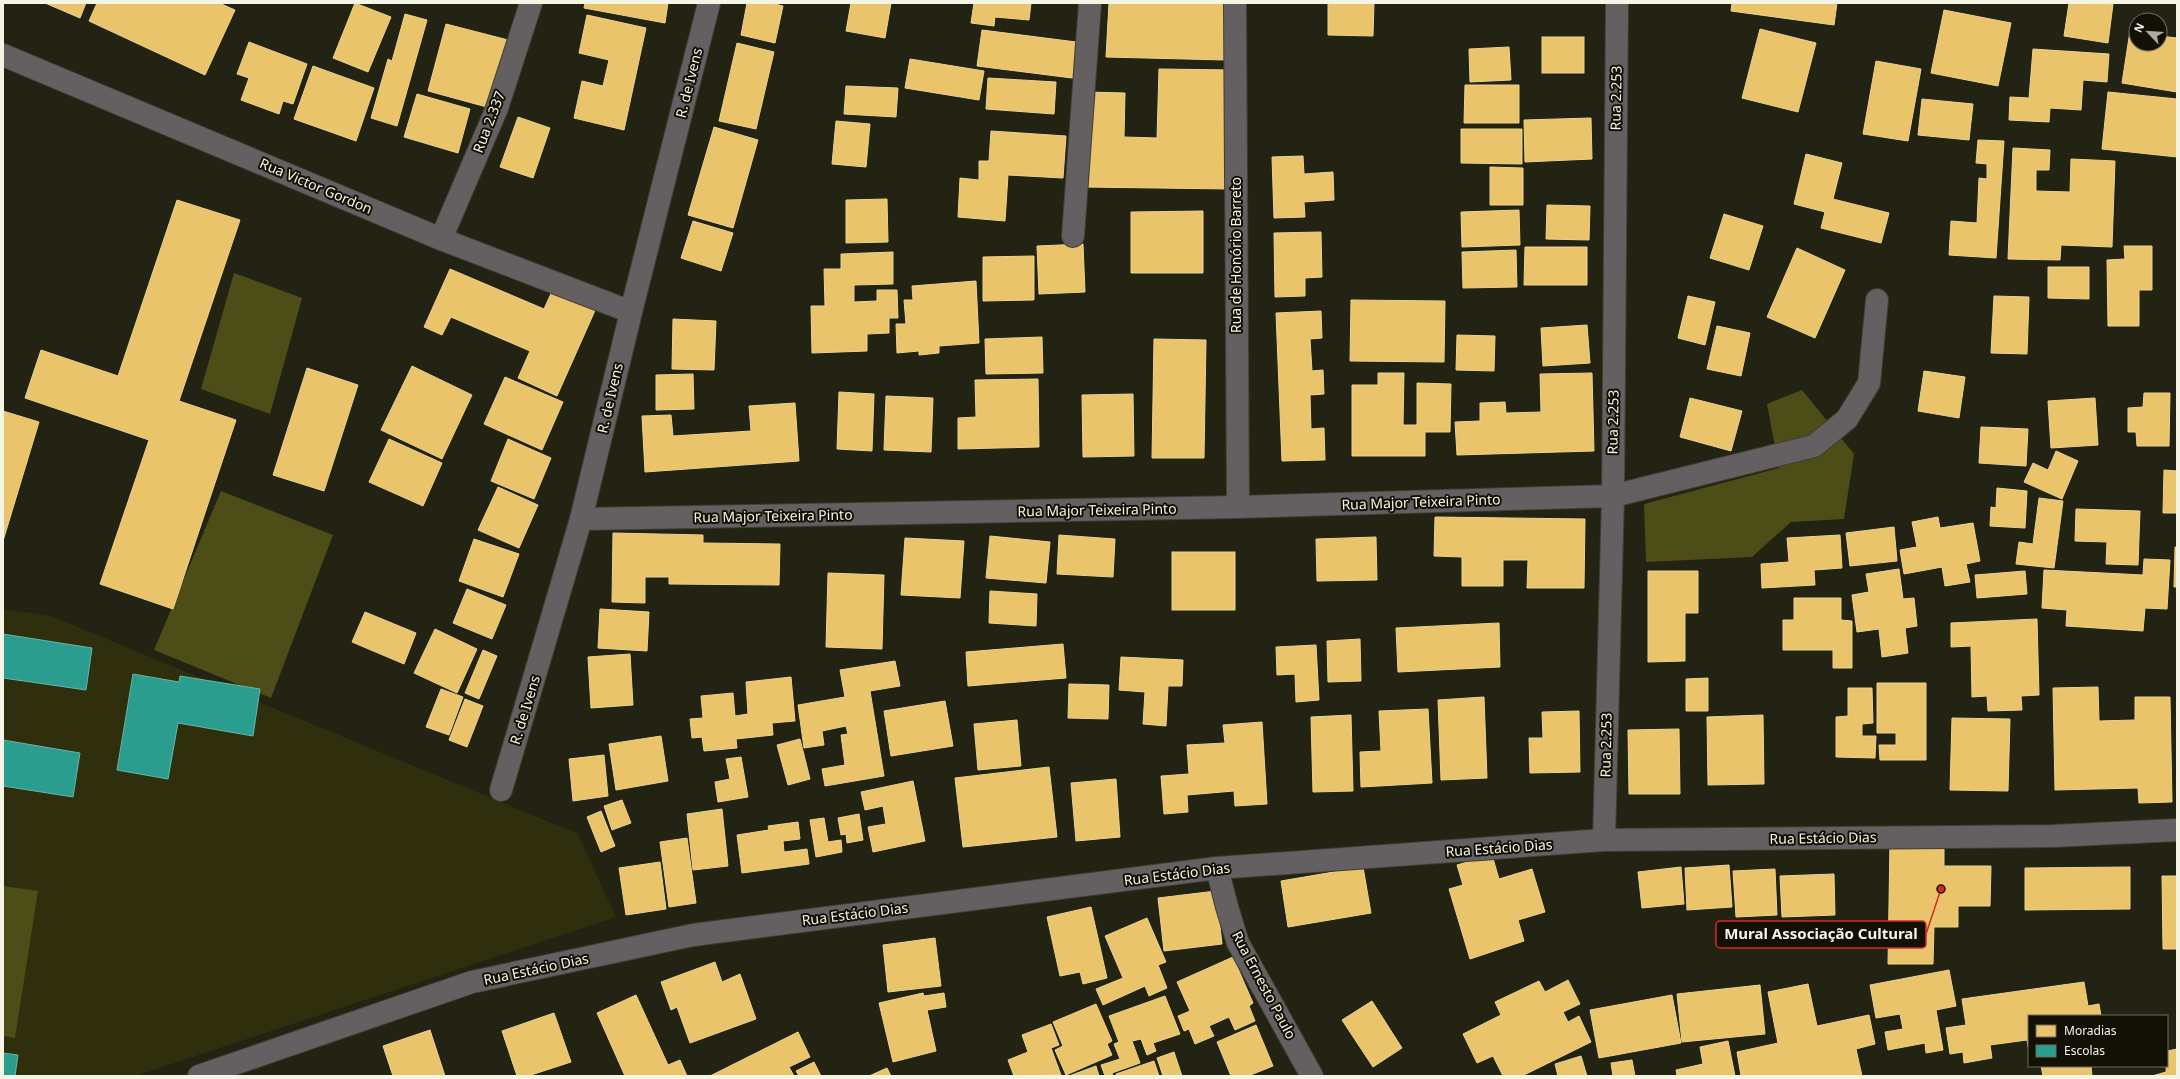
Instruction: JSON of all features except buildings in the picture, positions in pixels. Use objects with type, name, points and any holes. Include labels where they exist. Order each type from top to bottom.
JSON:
[{"type":"street","name":"Rua 2.337","points":[[441,238],[496,108],[531,3]]},
{"type":"street","name":"R. de Ivens","points":[[501,790],[581,519],[631,312],[709,3]]},
{"type":"street","points":[[1073,236],[1090,3]]},
{"type":"street","name":"Rua de Honório Barreto","points":[[1235,3],[1238,507]]},
{"type":"street","name":"Rua 2.253","points":[[1604,840],[1612,496],[1617,3]]},
{"type":"street","name":"Rua Victor Gordon","points":[[3,55],[441,238],[631,312]]},
{"type":"street","name":"Rua Major Teixeira Pinto","points":[[581,519],[1238,507],[1612,496],[1814,446],[1846,419],[1869,383],[1877,300]]},
{"type":"street","name":"Rua Estácio Dias","points":[[199,1076],[472,982],[693,935],[1218,868],[1604,840],[2053,836],[2177,830]]},
{"type":"street","name":"Rua Ernesto Paulo","points":[[1218,868],[1227,908],[1238,943],[1312,1076]]},
{"type":"shaded area","points":[[234,273],[302,298],[270,414],[201,389]]},
{"type":"shaded area","points":[[1802,390],[1854,454],[1844,519],[1791,522],[1752,557],[1646,562],[1644,504],[1779,468],[1767,404]]},
{"type":"shaded area","points":[[221,491],[333,535],[271,698],[154,650]]},
{"type":"shaded area","points":[[3,609],[51,616],[578,834],[616,917],[135,1076],[3,1076]]},
{"type":"shaded area","points":[[3,886],[38,891],[15,1038],[3,1036]]},
{"type":"place","name":"Mural Associação Cultural","points":[[1941,889]]}]
